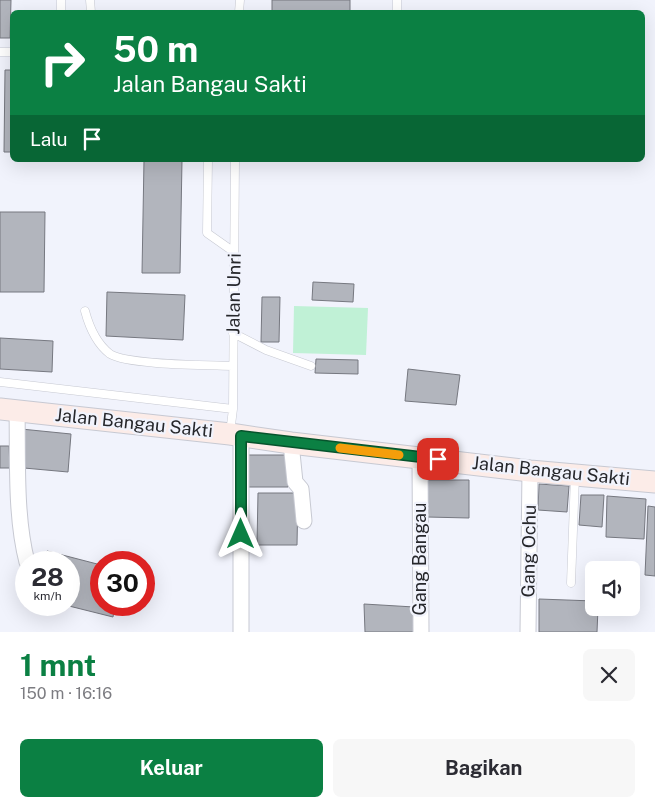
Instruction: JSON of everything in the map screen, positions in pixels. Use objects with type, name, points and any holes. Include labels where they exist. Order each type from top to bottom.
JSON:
[{"type":"street","name":"Jalan Bangau Sakti","points":[[8,410],[234,432],[291,443],[655,482]]},
{"type":"street","points":[[8,410],[25,551]]},
{"type":"street","points":[[234,432],[241,632]]},
{"type":"street","points":[[291,443],[295,482],[301,489],[304,521]]},
{"type":"street","name":"Gang Bangau","points":[[420,457],[420,632]]},
{"type":"street","name":"Gang Ochu","points":[[528,632],[530,470]]},
{"type":"lane","points":[[208,162],[207,232],[234,252]]},
{"type":"lane","name":"Jalan Unri","points":[[234,432],[235,162]]},
{"type":"lane","points":[[86,311],[89,324],[102,346],[111,354],[132,361],[233,366]]},
{"type":"lane","points":[[233,333],[266,350],[311,366]]},
{"type":"lane","points":[[0,382],[233,409]]},
{"type":"lane","points":[[571,583],[575,474]]},
{"type":"green space","points":[[294,306],[368,308],[366,355],[293,353]]},
{"type":"building","points":[[0,0],[11,0],[10,38],[0,38]]},
{"type":"building","points":[[272,0],[350,0],[350,10],[272,10]]},
{"type":"building","points":[[5,70],[10,70],[10,152],[4,152]]},
{"type":"building","points":[[144,162],[182,162],[180,273],[142,273]]},
{"type":"building","points":[[0,212],[45,212],[44,292],[0,292]]},
{"type":"building","points":[[313,282],[354,284],[353,302],[312,300]]},
{"type":"building","points":[[107,292],[185,295],[183,340],[106,336]]},
{"type":"building","points":[[262,297],[280,297],[279,342],[261,342]]},
{"type":"building","points":[[0,338],[53,341],[52,372],[0,369]]},
{"type":"building","points":[[316,359],[358,360],[358,374],[315,373]]},
{"type":"building","points":[[408,369],[460,375],[456,405],[405,401]]},
{"type":"building","points":[[21,429],[71,434],[68,472],[24,468]]},
{"type":"building","points":[[0,446],[9,446],[10,468],[0,468]]},
{"type":"building","points":[[246,455],[288,455],[288,487],[246,487]]},
{"type":"building","points":[[426,480],[469,480],[469,518],[427,517]]},
{"type":"building","points":[[539,484],[569,486],[567,512],[538,510]]},
{"type":"building","points":[[258,493],[298,493],[297,545],[257,545]]},
{"type":"building","points":[[581,495],[604,495],[602,527],[579,525]]},
{"type":"building","points":[[607,496],[646,499],[644,539],[606,537]]},
{"type":"building","points":[[648,506],[655,507],[655,576],[645,575]]},
{"type":"building","points":[[80,560],[90,562],[90,611],[80,609]]},
{"type":"building","points":[[539,599],[585,601],[585,616],[598,616],[597,632],[539,632]]},
{"type":"building","points":[[364,604],[414,607],[414,632],[365,632]]},
{"type":"slow traffic","points":[[340,448],[399,455]]},
{"type":"route","points":[[241,534],[241,436],[438,459]]}]
